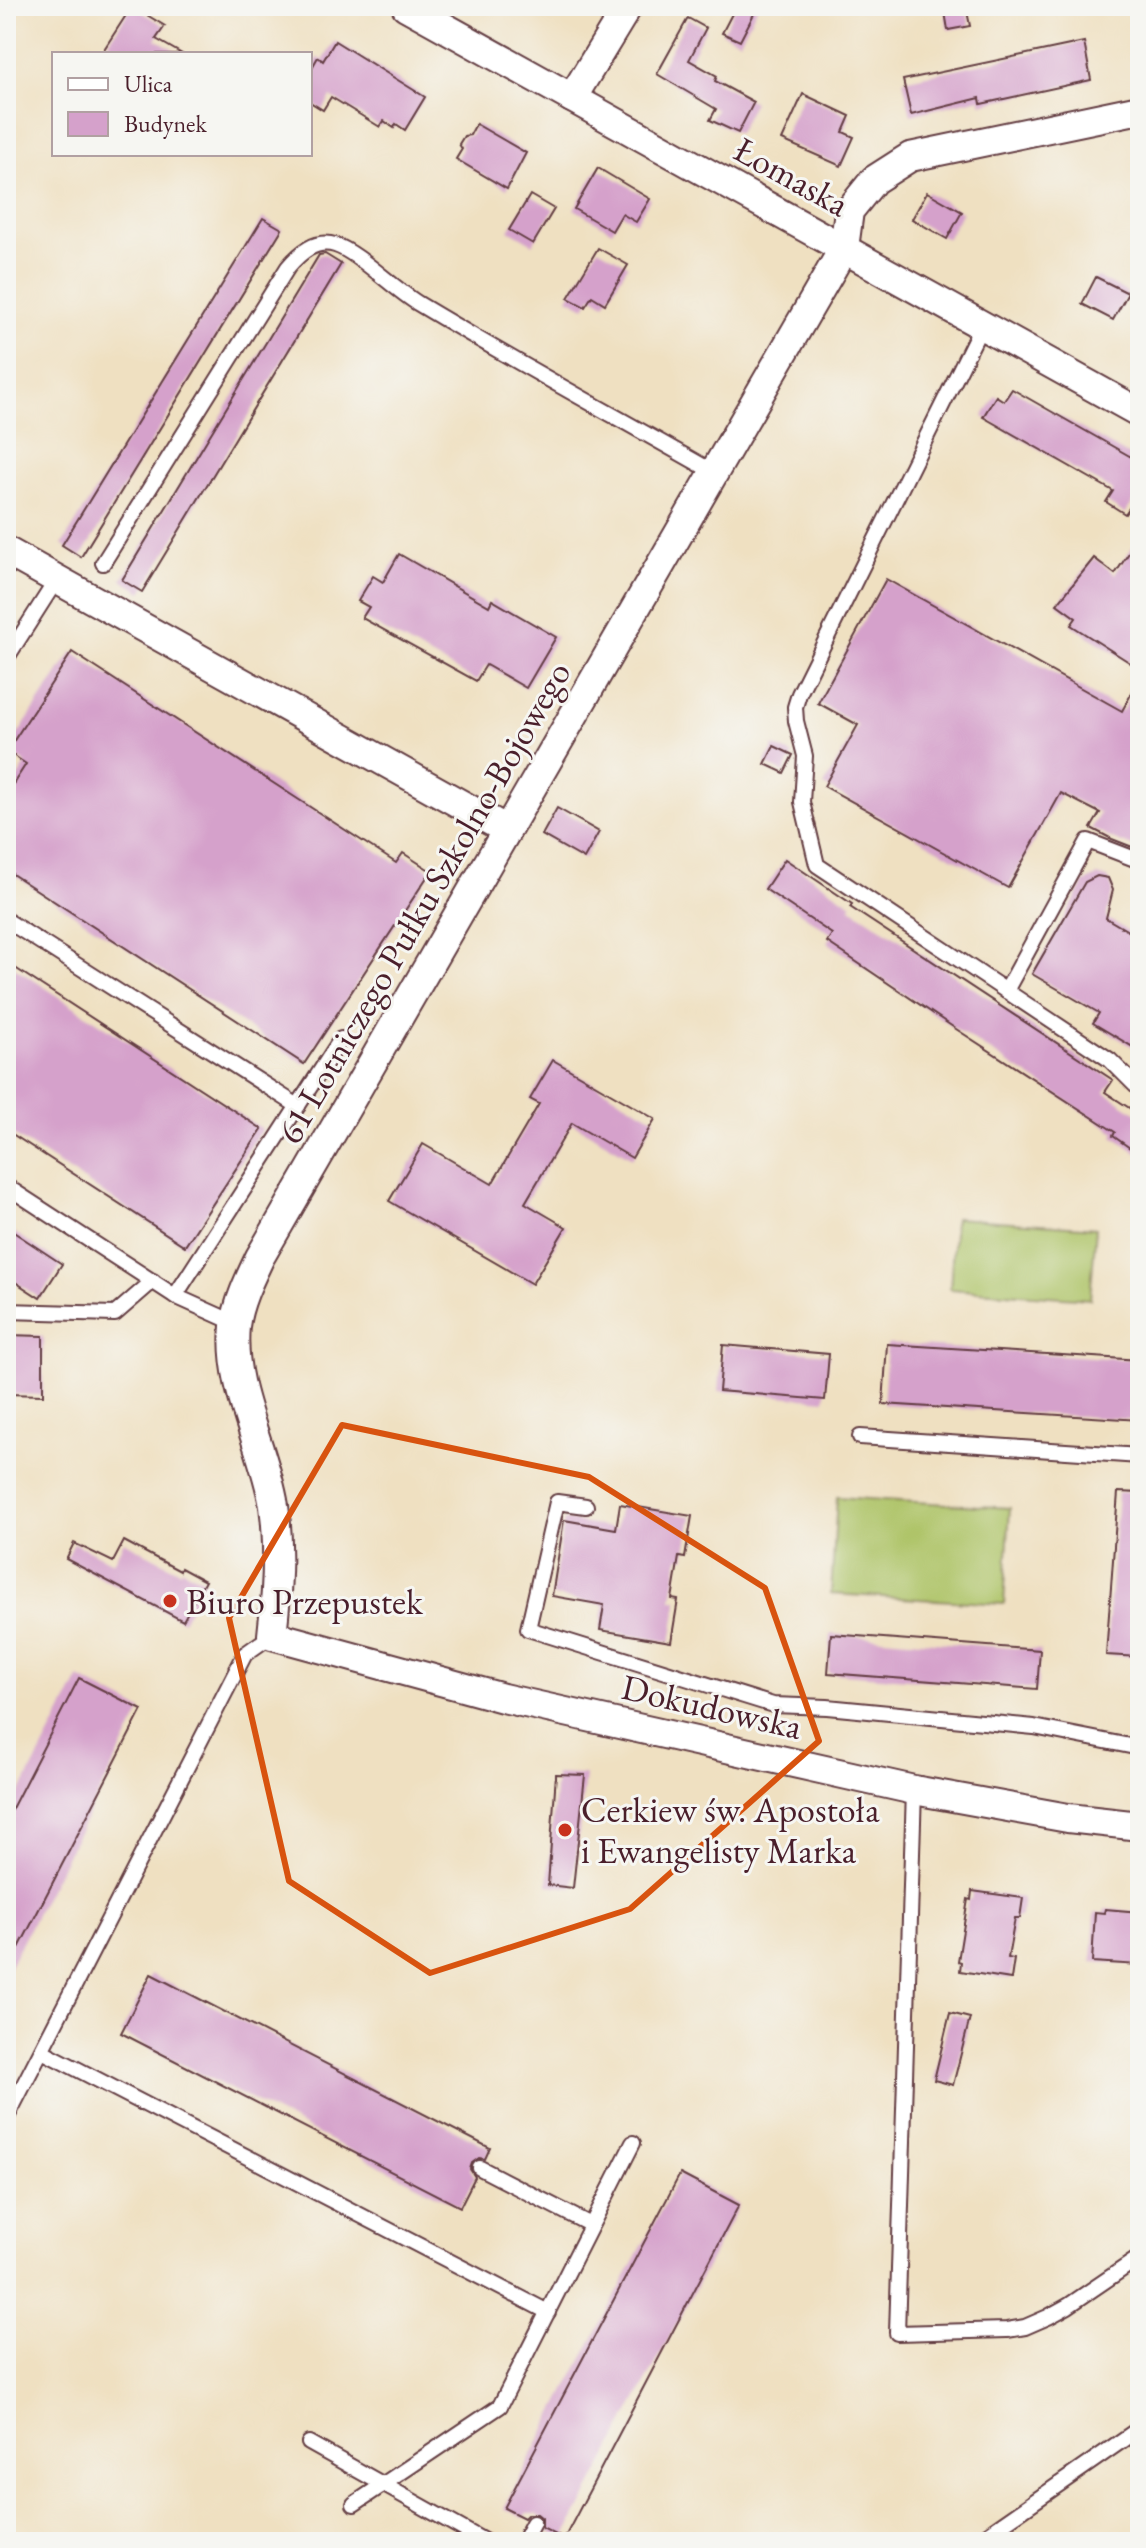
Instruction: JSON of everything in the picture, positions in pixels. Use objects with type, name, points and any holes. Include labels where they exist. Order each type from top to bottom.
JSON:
[{"type":"street","name":"Łomaska","points":[[406,6],[1140,413]]},
{"type":"street","points":[[572,98],[628,6]]},
{"type":"street","points":[[844,248],[849,211],[874,180],[910,157],[1140,109]]},
{"type":"street","name":"61 Lotniczego Pułku Szkolno-Bojowego","points":[[272,1635],[277,1579],[274,1504],[238,1380],[235,1354],[235,1323],[245,1291],[260,1257],[844,248]]},
{"type":"street","points":[[6,551],[507,830]]},
{"type":"street","name":"Dokudowska","points":[[272,1635],[503,1698],[914,1790],[1068,1818],[1140,1826]]},
{"type":"lane","points":[[103,563],[288,267],[298,255],[312,246],[324,244],[336,245],[348,252],[416,302],[715,473]]},
{"type":"lane","points":[[982,325],[799,694],[795,707],[805,756],[802,802],[817,865],[1110,1060],[1139,1088]]},
{"type":"lane","points":[[6,659],[57,579]]},
{"type":"lane","points":[[1006,991],[1088,841],[1140,861]]},
{"type":"lane","points":[[6,920],[298,1106]]},
{"type":"lane","points":[[175,1296],[341,1039]]},
{"type":"lane","points":[[6,1186],[175,1296],[235,1323]]},
{"type":"lane","points":[[6,1311],[115,1314],[153,1281]]},
{"type":"lane","points":[[860,1437],[1140,1456]]},
{"type":"lane","points":[[586,1506],[557,1502],[528,1629],[773,1705],[827,1707],[1034,1727],[1140,1748]]},
{"type":"lane","points":[[6,2119],[245,1654],[272,1635]]},
{"type":"lane","points":[[914,1790],[897,2333],[1025,2327],[1048,2317],[1140,2257]]},
{"type":"lane","points":[[42,2051],[548,2312]]},
{"type":"lane","points":[[354,2504],[500,2406],[633,2143]]},
{"type":"lane","points":[[480,2168],[591,2225]]},
{"type":"lane","points":[[976,2542],[1140,2428]]},
{"type":"lane","points":[[309,2443],[486,2542]]},
{"type":"lane","points":[[523,2542],[533,2523]]},
{"type":"highlighted area","points":[[342,1425],[589,1477],[765,1588],[819,1741],[630,1909],[430,1973],[289,1881],[229,1618]]},
{"type":"green space","points":[[955,1218],[1096,1228],[1090,1299],[950,1289]]},
{"type":"green space","points":[[837,1497],[1010,1508],[1004,1604],[831,1594]]},
{"type":"building","points":[[132,6],[165,26],[156,39],[179,52],[102,52]]},
{"type":"building","points":[[736,6],[758,6],[740,41],[722,33]]},
{"type":"building","points":[[944,6],[966,6],[970,26],[948,30]]},
{"type":"building","points":[[688,18],[706,28],[689,60],[717,76],[715,81],[754,102],[738,133],[710,120],[716,109],[657,74]]},
{"type":"building","points":[[335,41],[425,97],[405,130],[396,124],[394,128],[384,121],[380,127],[331,97],[323,110],[312,103],[312,68],[318,57],[323,61]]},
{"type":"building","points":[[1084,42],[1091,80],[981,104],[980,98],[911,115],[903,80]]},
{"type":"building","points":[[803,94],[850,116],[843,132],[854,137],[841,166],[782,140]]},
{"type":"building","points":[[476,124],[526,153],[507,189],[456,159],[462,149],[459,144],[464,136],[470,135]]},
{"type":"building","points":[[598,168],[650,199],[636,222],[622,214],[612,231],[574,209]]},
{"type":"building","points":[[927,192],[962,212],[947,239],[912,219]]},
{"type":"building","points":[[530,195],[554,209],[533,244],[509,230]]},
{"type":"building","points":[[263,218],[282,229],[81,557],[62,545]]},
{"type":"building","points":[[598,248],[628,265],[605,304],[592,296],[585,307],[568,298]]},
{"type":"building","points":[[325,254],[341,264],[142,592],[122,580],[319,255]]},
{"type":"building","points":[[1096,277],[1128,293],[1113,320],[1082,304]]},
{"type":"building","points":[[1012,389],[1140,462],[1140,492],[1125,514],[1106,502],[1113,491],[983,417],[996,396],[1004,401]]},
{"type":"building","points":[[1140,536],[1140,669],[1071,625],[1076,618],[1057,604],[1094,558],[1115,574]]},
{"type":"building","points":[[399,554],[489,606],[492,600],[556,637],[526,688],[486,665],[476,681],[362,618],[369,607],[358,601],[373,576],[383,582]]},
{"type":"building","points":[[886,579],[1122,711],[1140,678],[1140,850],[1091,828],[1100,813],[1061,793],[1008,888],[824,786],[858,725],[818,703]]},
{"type":"building","points":[[72,652],[396,863],[403,853],[431,871],[304,1064],[6,870],[6,795],[26,764],[7,751]]},
{"type":"building","points":[[774,746],[793,755],[784,773],[765,764]]},
{"type":"building","points":[[557,808],[599,832],[584,859],[542,835]]},
{"type":"building","points":[[785,859],[852,904],[850,907],[1113,1080],[1105,1092],[1140,1115],[1140,1155],[1113,1136],[1115,1132],[827,942],[832,934],[765,889]]},
{"type":"building","points":[[1097,876],[1108,878],[1113,890],[1106,918],[1140,938],[1140,1035],[1133,1047],[1093,1023],[1099,1013],[1032,974],[1085,882]]},
{"type":"building","points":[[6,962],[262,1129],[185,1246],[6,1130]]},
{"type":"building","points":[[553,1060],[655,1119],[632,1158],[572,1123],[525,1203],[566,1227],[532,1284],[389,1201],[423,1144],[492,1184],[539,1104],[530,1099]]},
{"type":"building","points":[[6,1227],[62,1264],[40,1298],[6,1276]]},
{"type":"building","points":[[6,1335],[43,1336],[43,1395],[6,1394]]},
{"type":"building","points":[[887,1344],[1140,1360],[1140,1420],[883,1404]]},
{"type":"building","points":[[723,1345],[829,1354],[825,1400],[719,1391]]},
{"type":"building","points":[[1118,1492],[1140,1493],[1140,1657],[1106,1655]]},
{"type":"building","points":[[620,1504],[692,1516],[685,1558],[679,1557],[672,1599],[678,1600],[671,1642],[600,1630],[604,1605],[552,1596],[564,1520],[616,1529]]},
{"type":"building","name":"Biuro Przepustek","points":[[124,1541],[205,1581],[183,1621],[66,1559],[74,1543],[113,1562]]},
{"type":"building","points":[[831,1634],[1040,1650],[1037,1689],[828,1673]]},
{"type":"building","points":[[79,1678],[142,1710],[6,1973],[6,1820]]},
{"type":"building","name":"Cerkiew św. Apostoła i Ewangelisty Marka","points":[[556,1774],[585,1775],[573,1888],[548,1885]]},
{"type":"building","points":[[972,1891],[1023,1898],[1020,1918],[1015,1918],[1008,1958],[1014,1959],[1011,1979],[960,1971],[961,1962],[958,1961]]},
{"type":"building","points":[[1105,1909],[1140,1912],[1140,1965],[1092,1962],[1095,1912],[1104,1913]]},
{"type":"building","points":[[151,1974],[490,2148],[485,2159],[479,2158],[472,2163],[470,2169],[475,2177],[460,2207],[121,2033]]},
{"type":"building","points":[[950,2013],[970,2018],[953,2085],[934,2080]]},
{"type":"building","points":[[680,2174],[739,2205],[564,2539],[542,2528],[542,2518],[537,2514],[528,2514],[524,2518],[504,2508]]},
{"type":"place","name":"Biuro Przepustek","points":[[170,1601]]},
{"type":"place","name":"Cerkiew św. Apostoła i Ewangelisty Marka","points":[[565,1830]]}]
